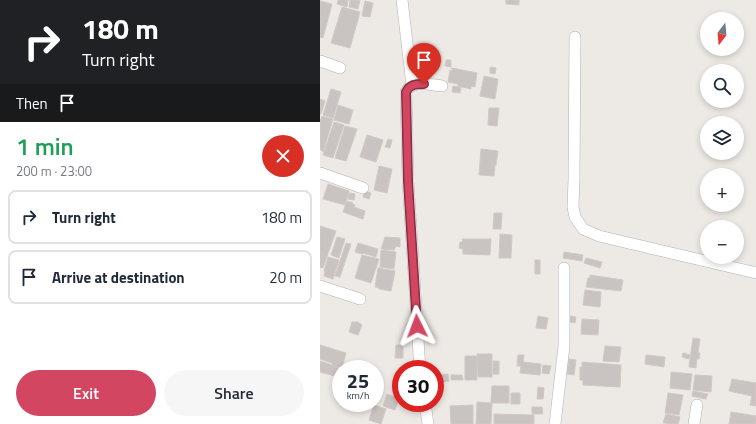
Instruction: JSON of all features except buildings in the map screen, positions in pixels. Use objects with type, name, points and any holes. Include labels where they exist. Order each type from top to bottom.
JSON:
[{"type":"street","points":[[402,0],[412,85]]},
{"type":"street","points":[[575,37],[573,207],[575,218],[583,229],[599,236],[756,273]]},
{"type":"street","points":[[320,61],[340,68]]},
{"type":"street","points":[[419,360],[409,189],[406,92],[412,85],[417,84],[442,86]]},
{"type":"street","points":[[320,173],[363,188]]},
{"type":"street","points":[[555,424],[564,346],[564,268]]},
{"type":"street","points":[[320,286],[360,299]]},
{"type":"street","points":[[694,424],[697,405]]},
{"type":"street","points":[[426,412],[428,424]]},
{"type":"route","points":[[417,326],[408,181],[406,92],[412,85],[424,84]]}]
